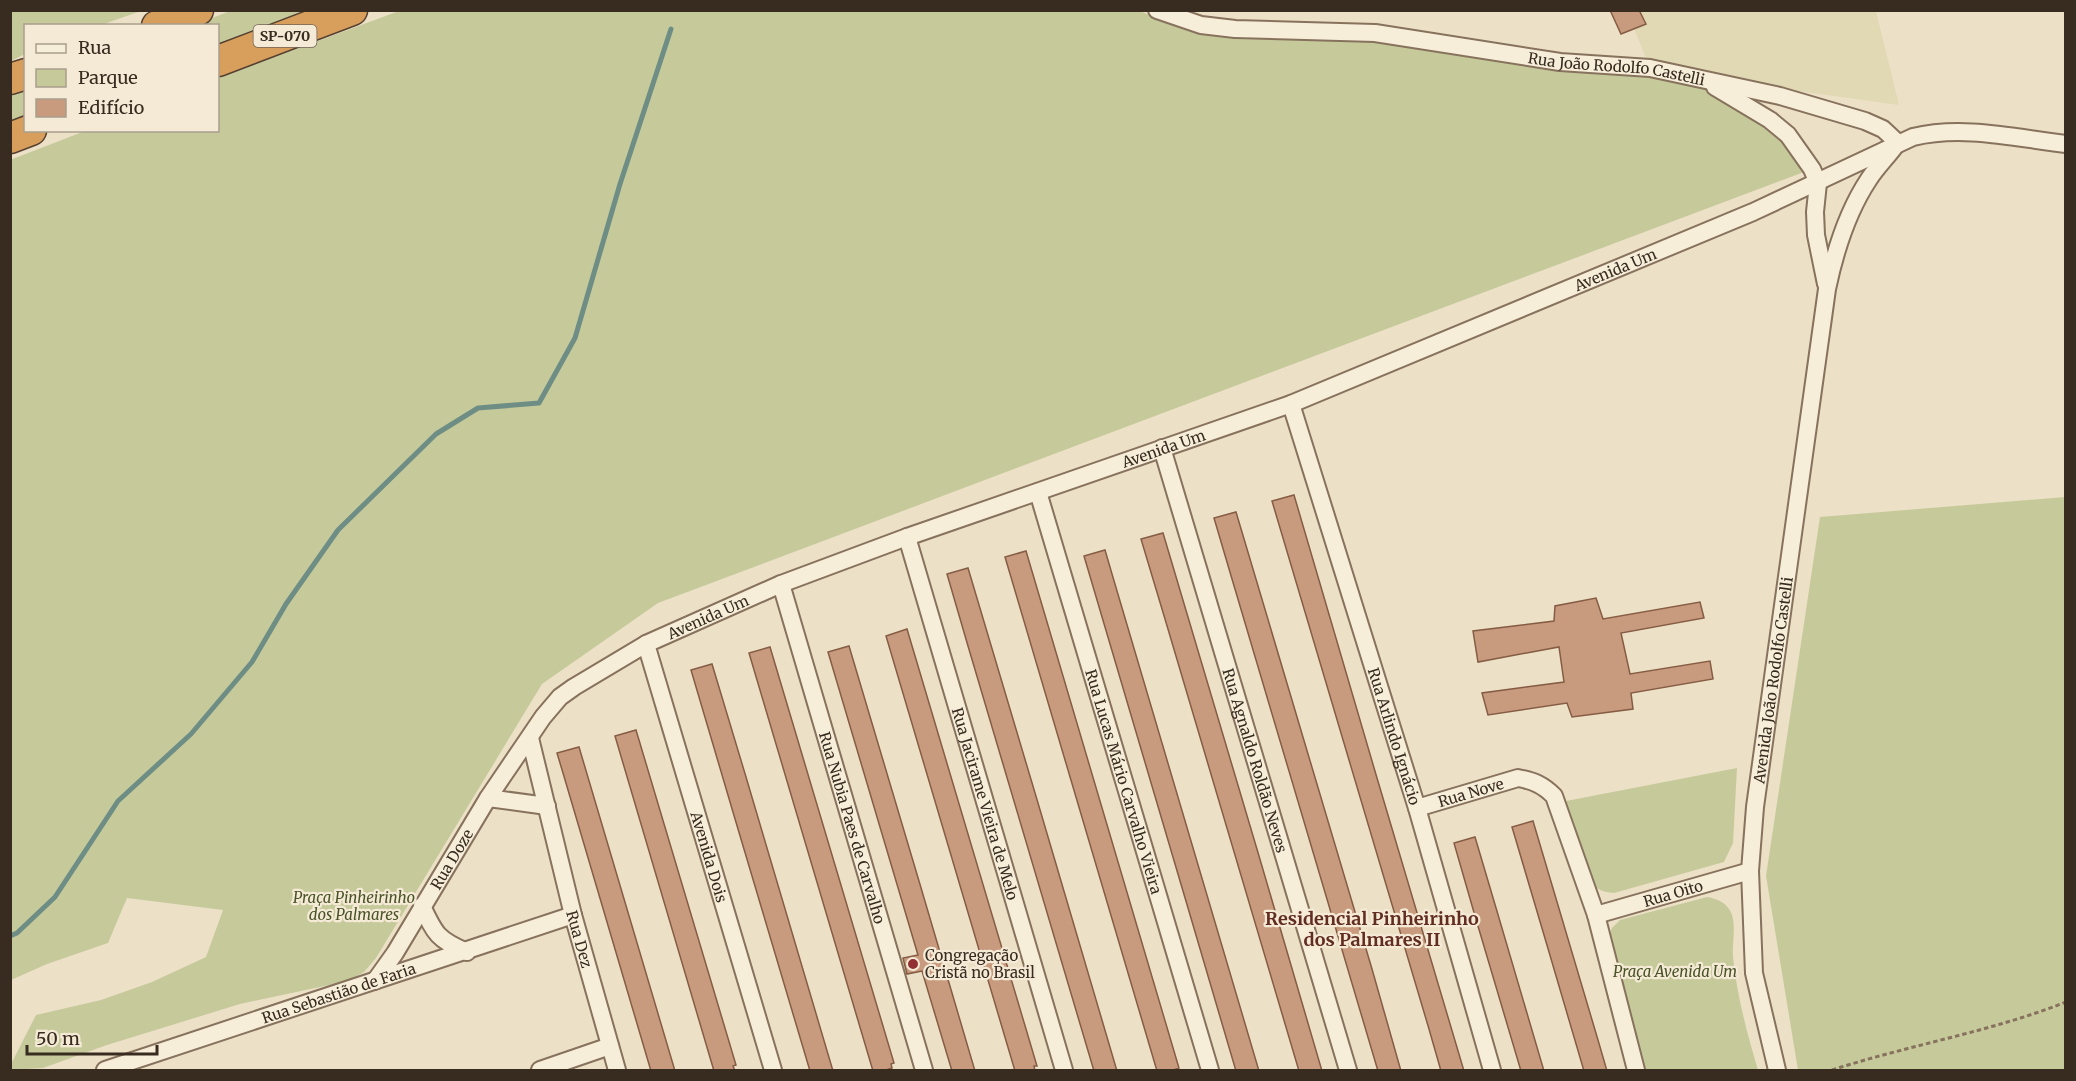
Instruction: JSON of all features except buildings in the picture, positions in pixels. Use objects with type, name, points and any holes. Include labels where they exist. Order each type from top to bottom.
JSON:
[{"type":"highway","points":[[162,24],[198,10]]},
{"type":"highway","name":"SP-070","points":[[219,61],[352,10]]},
{"type":"highway","points":[[10,138],[26,132]]},
{"type":"street","name":"Rua João Rodolfo Castelli","points":[[1157,10],[1202,25],[1235,29],[1375,33],[1560,62],[1650,68],[1780,96],[1865,121],[1883,129],[1898,143]]},
{"type":"street","points":[[1698,77],[1770,120],[1788,135],[1812,169],[1818,183],[1815,212],[1816,235],[1827,289]]},
{"type":"street","points":[[1898,143],[1930,133],[1960,131],[2066,144]]},
{"type":"street","name":"Avenida Um","points":[[530,738],[543,717],[560,697],[646,644],[782,584],[907,537],[1291,404],[1731,221],[1818,183],[1898,143]]},
{"type":"street","name":"Avenida João Rodolfo Castelli","points":[[1777,1071],[1754,973],[1750,871],[1755,807],[1827,289],[1835,251],[1869,179],[1898,143]]},
{"type":"street","name":"Rua Arlindo Ignácio","points":[[1291,404],[1417,808],[1492,1071]]},
{"type":"street","name":"Rua Agnaldo Roldão Neves","points":[[1162,448],[1348,1071]]},
{"type":"street","name":"Rua Lucas Mário Carvalho Vieira","points":[[1038,492],[1210,1071]]},
{"type":"street","name":"Rua Jacirame Vieira de Melo","points":[[907,537],[1064,1071]]},
{"type":"street","name":"Rua Nubia Paes de Carvalho","points":[[782,584],[924,1071]]},
{"type":"street","name":"Avenida Dois","points":[[646,644],[773,1071]]},
{"type":"street","name":"Rua Doze","points":[[375,981],[395,953],[488,798],[530,738]]},
{"type":"street","name":"Rua Dez","points":[[530,738],[573,915],[617,1071]]},
{"type":"street","name":"Rua Nove","points":[[1417,808],[1518,778],[1531,780],[1543,786],[1554,796],[1596,915]]},
{"type":"street","points":[[488,798],[548,806]]},
{"type":"street","name":"Rua Oito","points":[[1596,915],[1750,871]]},
{"type":"street","points":[[422,906],[437,935],[449,945],[467,952]]},
{"type":"street","name":"Rua Sebastião de Faria","points":[[105,1071],[573,915]]},
{"type":"street","points":[[1596,915],[1636,1071]]},
{"type":"street","points":[[540,1071],[610,1046]]},
{"type":"path","points":[[1832,1071],[1875,1056],[1976,1032],[2034,1015],[2066,1002]]},
{"type":"shaded area","points":[[1627,11],[1876,11],[1899,105],[1698,77],[1650,68]]},
{"type":"green space","points":[[11,10],[141,10],[104,24],[24,24],[24,54],[11,61]]},
{"type":"green space","name":"Praça Pinheirinho dos Palmares","points":[[1137,10],[1162,20],[1336,32],[1708,80],[1788,135],[1812,169],[658,603],[542,684],[376,958],[364,972],[348,981],[240,1004],[107,1045],[43,1068],[11,1070],[11,1064],[36,1015],[101,1000],[152,982],[206,957],[223,910],[127,898],[108,943],[47,964],[11,980],[10,160],[82,132],[219,132],[219,78],[399,11]]},
{"type":"green space","points":[[230,11],[314,11],[219,48],[219,24],[197,24]]},
{"type":"green space","points":[[24,89],[24,122],[11,128],[11,95]]},
{"type":"green space","points":[[2065,497],[2065,1070],[1798,1070],[1766,876],[1820,517]]},
{"type":"green space","points":[[1737,768],[1733,843],[1724,862],[1614,893],[1598,889],[1587,877],[1566,801]]},
{"type":"green space","name":"Praça Avenida Um","points":[[1707,897],[1722,902],[1732,915],[1733,957],[1737,986],[1758,1070],[1642,1070],[1608,938],[1612,928],[1620,920]]},
{"type":"waterway","points":[[10,936],[17,933],[55,897],[118,801],[191,734],[252,662],[286,604],[338,530],[436,434],[478,408],[539,403],[575,338],[620,184],[671,29]]},
{"type":"place","name":"Congregação Cristã no Brasil","points":[[913,964]]},
{"type":"district","name":"Residencial Pinheirinho dos Palmares II","points":[[1372,928]]}]
